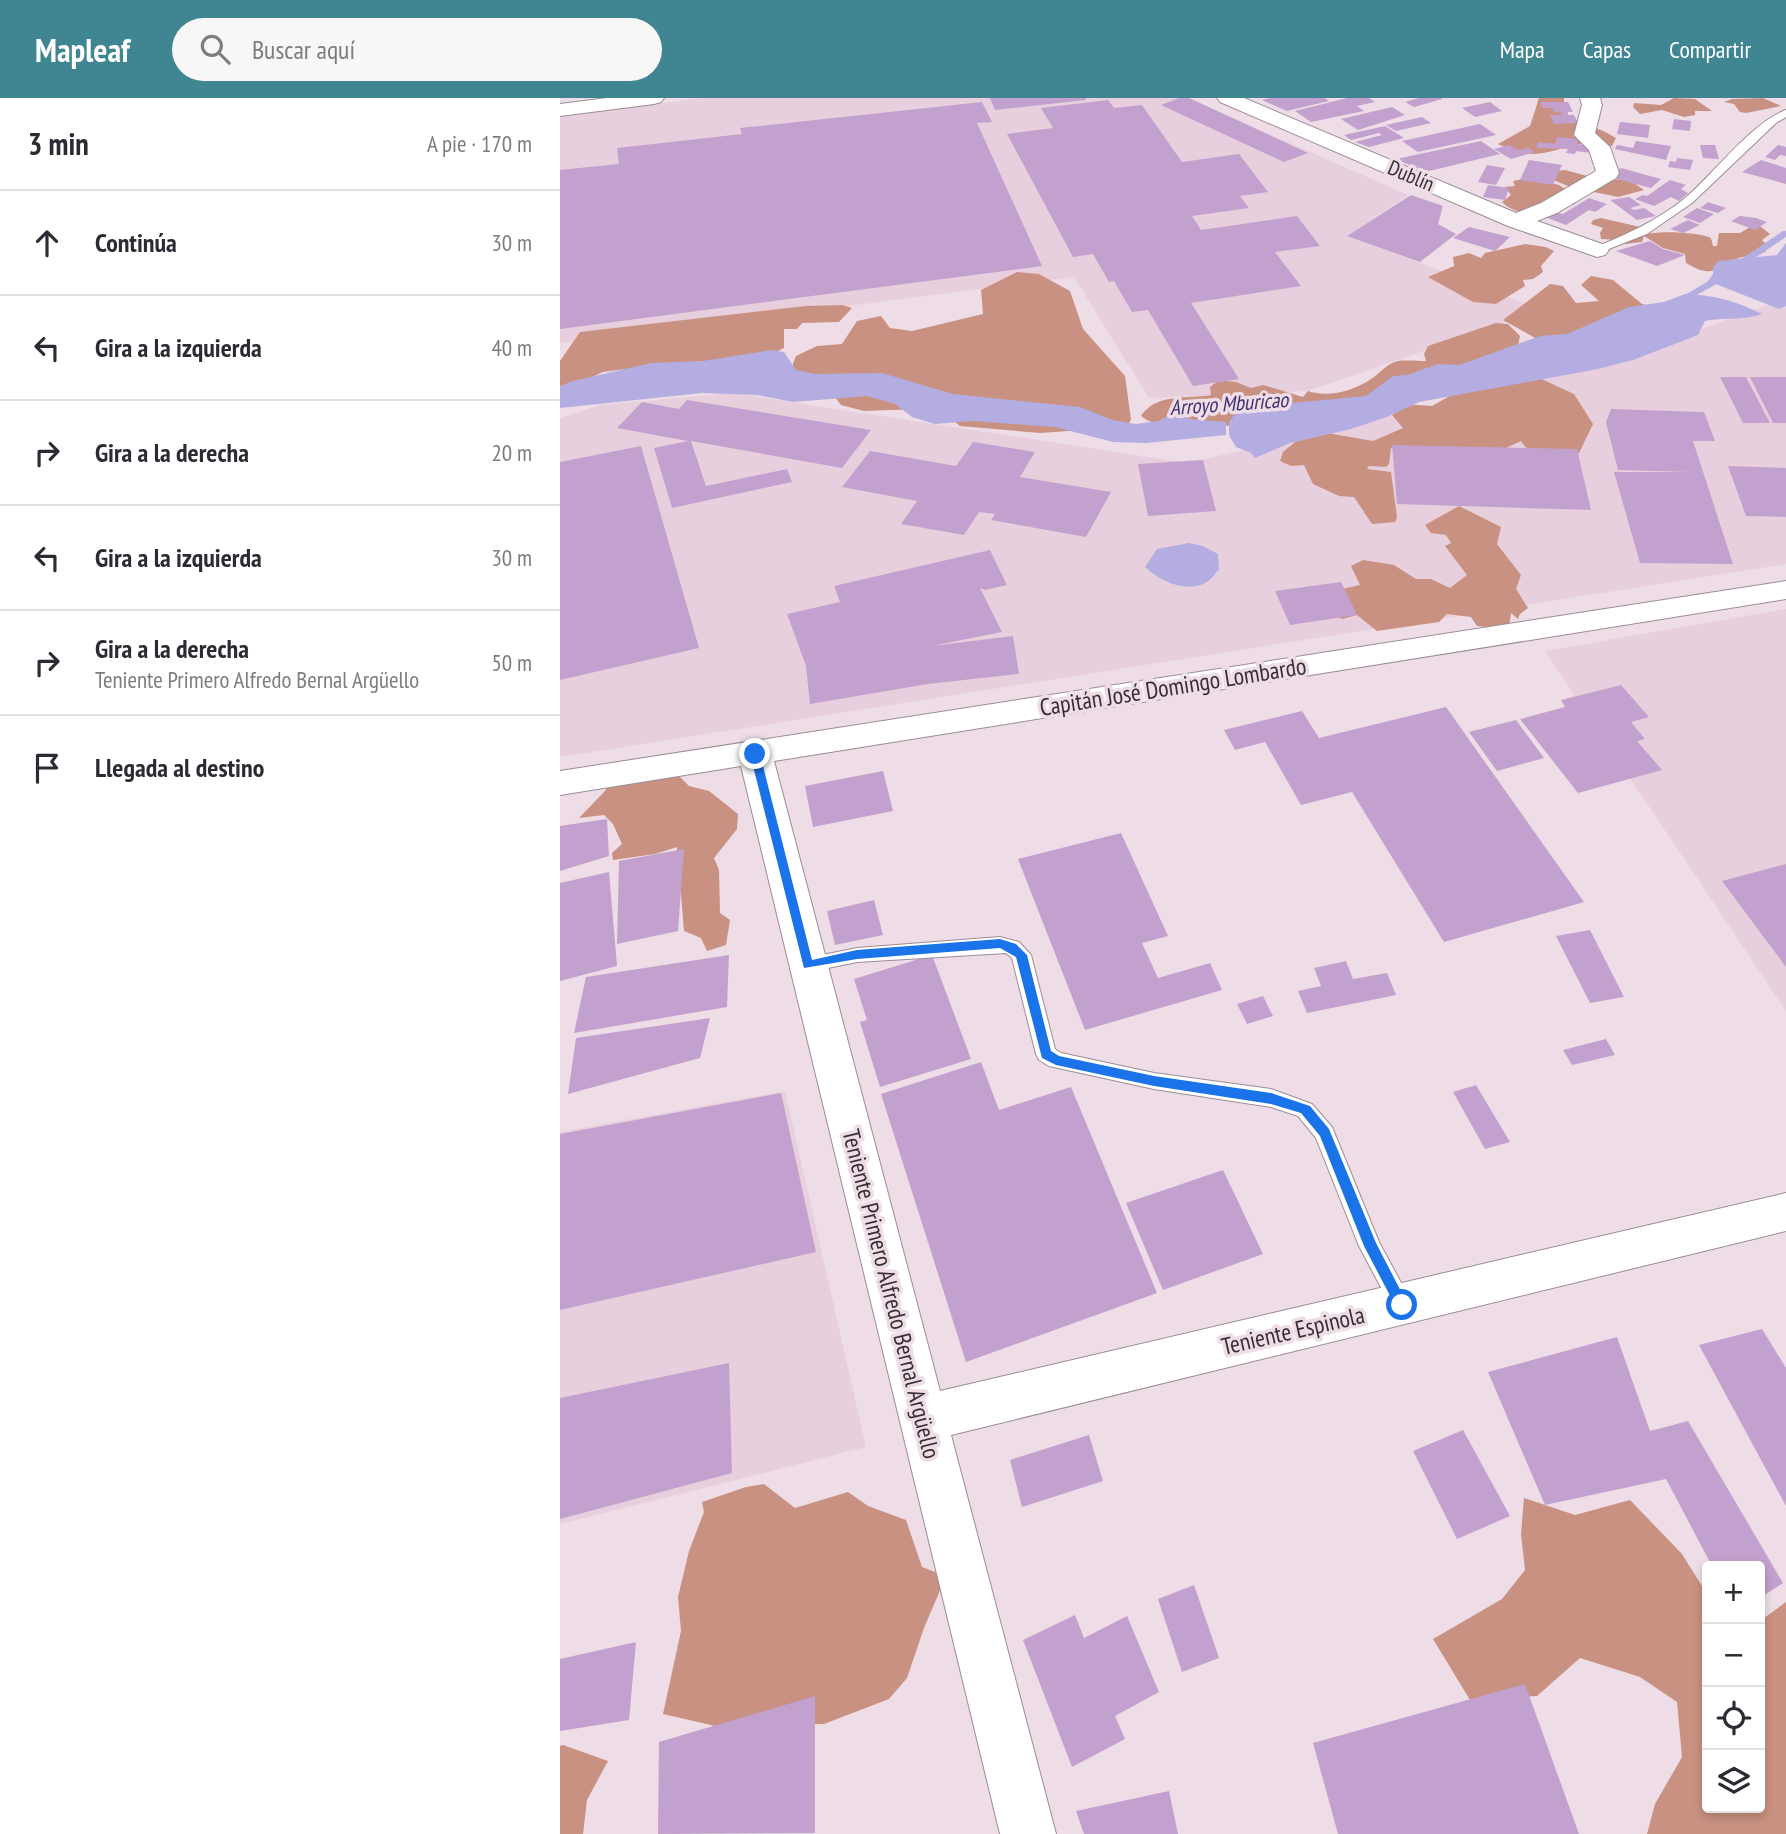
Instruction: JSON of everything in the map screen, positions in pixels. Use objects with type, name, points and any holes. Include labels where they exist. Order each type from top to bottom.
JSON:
[{"type":"street","points":[[560,110],[654,98]]},
{"type":"street","name":"Dublín","points":[[1227,98],[1516,221],[1597,250]]},
{"type":"street","points":[[1516,221],[1549,208],[1608,173],[1599,147],[1584,135],[1592,105],[1590,98]]},
{"type":"street","name":"Capitán José Domingo Lombardo","points":[[560,783],[1786,590]]},
{"type":"street","name":"Teniente Primero Alfredo Bernal Argüello","points":[[755,754],[1028,1834]]},
{"type":"street","name":"Teniente Espinola","points":[[922,1419],[1786,1212]]},
{"type":"lane","points":[[1597,250],[1643,232],[1688,201],[1772,121],[1786,113]]},
{"type":"lane","points":[[808,965],[857,955],[1000,944],[1012,947],[1021,955],[1046,1054],[1056,1060],[1154,1081],[1271,1098],[1305,1110],[1325,1133],[1370,1246],[1402,1305]]},
{"type":"shaded area","points":[[700,98],[1188,98],[1408,195],[1348,235],[1542,310],[1308,391],[1149,398],[1074,277],[560,343],[560,117]]},
{"type":"shaded area","points":[[1539,98],[1564,98],[1564,114],[1616,138],[1612,146],[1584,143],[1532,154],[1498,144],[1530,126]]},
{"type":"shaded area","points":[[1674,98],[1695,99],[1712,111],[1695,111],[1695,115],[1684,117],[1662,110],[1640,114],[1633,107],[1634,103],[1661,105]]},
{"type":"shaded area","points":[[1763,98],[1781,106],[1746,113],[1740,112],[1734,104],[1724,102],[1732,99]]},
{"type":"shaded area","points":[[1565,170],[1606,181],[1627,178],[1644,190],[1618,197],[1570,187],[1544,176],[1544,173]]},
{"type":"shaded area","points":[[1529,178],[1559,185],[1577,197],[1575,204],[1528,213],[1510,208],[1502,202],[1511,195],[1505,187],[1515,186],[1513,181]]},
{"type":"shaded area","points":[[1601,218],[1640,227],[1646,231],[1645,235],[1667,232],[1706,236],[1711,238],[1713,246],[1717,246],[1719,233],[1740,233],[1750,227],[1761,227],[1770,234],[1762,240],[1767,245],[1765,252],[1704,271],[1686,263],[1685,254],[1663,248],[1644,236],[1642,242],[1625,244],[1627,241],[1601,239],[1603,228],[1591,224],[1593,220]]},
{"type":"shaded area","points":[[1786,243],[1786,306],[1779,309],[1708,281],[1718,261],[1777,255]]},
{"type":"shaded area","points":[[1525,244],[1554,251],[1541,266],[1543,272],[1533,279],[1523,280],[1525,286],[1496,304],[1473,302],[1428,277],[1454,266],[1453,257],[1469,253],[1481,258],[1485,253]]},
{"type":"shaded area","points":[[1017,272],[1039,274],[1070,291],[1083,329],[1125,376],[1131,420],[1123,432],[1096,429],[1040,433],[960,426],[946,414],[918,409],[864,411],[841,405],[832,393],[786,382],[796,356],[817,346],[842,344],[857,321],[881,316],[890,328],[912,331],[983,314],[981,290]]},
{"type":"shaded area","points":[[1591,276],[1613,280],[1642,304],[1671,312],[1548,345],[1503,320],[1550,284],[1563,286],[1576,303],[1599,301],[1581,285]]},
{"type":"shaded area","points":[[1685,294],[1725,300],[1762,314],[1705,321],[1698,335],[1633,360],[1598,369],[1419,402],[1387,417],[1351,429],[1290,443],[1255,458],[1251,453],[1236,447],[1229,435],[1229,422],[1236,413],[1233,402],[1258,406],[1366,396],[1393,376],[1407,375],[1438,364],[1459,365],[1540,336],[1567,334],[1629,307],[1664,302]]},
{"type":"shaded area","points":[[1786,298],[1786,564],[560,757],[560,418],[600,405],[732,393],[1188,463],[1593,368]]},
{"type":"shaded area","points":[[842,305],[852,308],[839,322],[802,323],[797,329],[784,329],[784,348],[762,359],[671,363],[603,372],[560,392],[560,361],[580,332],[806,306]]},
{"type":"shaded area","points":[[1496,323],[1508,324],[1520,336],[1518,346],[1491,370],[1232,426],[1199,423],[1162,425],[1141,416],[1147,409],[1163,400],[1211,395],[1210,387],[1219,380],[1236,382],[1251,388],[1263,385],[1303,397],[1308,391],[1324,394],[1348,390],[1374,377],[1394,362],[1426,361],[1424,354],[1428,346]]},
{"type":"shaded area","points":[[772,350],[784,352],[796,370],[815,374],[882,373],[953,394],[1080,407],[1113,420],[1136,424],[1159,421],[1171,414],[1190,419],[1226,422],[1226,435],[1146,443],[1113,442],[1055,427],[973,421],[935,424],[912,417],[895,404],[867,396],[793,402],[757,395],[702,393],[560,408],[560,386],[573,381],[651,363],[703,361]]},
{"type":"shaded area","points":[[1533,375],[1574,394],[1593,424],[1579,453],[1554,458],[1540,457],[1527,449],[1521,441],[1499,451],[1401,446],[1391,448],[1389,464],[1386,467],[1369,466],[1367,469],[1391,472],[1397,517],[1395,522],[1372,524],[1354,497],[1339,496],[1313,484],[1304,465],[1291,466],[1280,461],[1283,452],[1295,442],[1327,433],[1373,441],[1403,428],[1392,415],[1405,404],[1432,406],[1469,385]]},
{"type":"shaded area","points":[[1459,506],[1501,527],[1497,544],[1521,575],[1516,589],[1528,608],[1518,619],[1511,613],[1509,629],[1477,626],[1471,617],[1447,614],[1439,622],[1377,631],[1357,615],[1342,619],[1319,606],[1333,591],[1360,585],[1351,566],[1363,560],[1394,565],[1416,579],[1431,579],[1450,588],[1467,575],[1445,546],[1451,543],[1446,535],[1431,533],[1425,525]]},
{"type":"shaded area","points":[[1189,543],[1203,546],[1218,554],[1219,570],[1207,582],[1191,587],[1182,586],[1158,577],[1145,567],[1157,549]]},
{"type":"shaded area","points":[[1786,609],[1786,1011],[1545,651]]},
{"type":"shaded area","points":[[658,765],[679,776],[689,786],[709,791],[738,814],[737,829],[714,858],[719,870],[720,913],[730,920],[726,945],[707,951],[701,938],[684,931],[677,847],[655,854],[613,860],[612,853],[622,844],[613,824],[604,815],[579,818],[605,791],[611,779]]},
{"type":"shaded area","points":[[785,1091],[866,1447],[560,1524],[560,1132]]},
{"type":"shaded area","points":[[764,1484],[795,1508],[848,1492],[868,1506],[906,1520],[922,1567],[946,1576],[907,1678],[889,1699],[824,1724],[715,1726],[663,1714],[681,1631],[678,1597],[689,1551],[704,1512],[702,1502],[746,1487]]},
{"type":"shaded area","points":[[1524,1498],[1575,1515],[1630,1500],[1682,1554],[1702,1586],[1702,1813],[1765,1813],[1765,1617],[1786,1602],[1786,1834],[1647,1834],[1655,1804],[1682,1757],[1677,1702],[1640,1677],[1580,1658],[1537,1696],[1470,1700],[1433,1639],[1502,1599],[1525,1570],[1521,1534]]},
{"type":"shaded area","points":[[560,1746],[608,1761],[587,1800],[583,1834],[560,1834]]},
{"type":"building","points":[[990,98],[1086,98],[1086,100],[995,110]]},
{"type":"building","points":[[1179,98],[1189,98],[1308,153],[1284,162],[1161,105]]},
{"type":"building","points":[[1325,98],[1329,101],[1287,111],[1262,100]]},
{"type":"building","points":[[1347,98],[1369,98],[1375,102],[1357,106],[1364,111],[1311,122],[1295,111]]},
{"type":"building","points":[[1419,98],[1442,99],[1414,107],[1405,102]]},
{"type":"building","points":[[1108,100],[1114,108],[1142,105],[1182,162],[1239,154],[1268,192],[1240,196],[1249,208],[1192,216],[1201,230],[1297,216],[1320,246],[1275,252],[1301,286],[1191,303],[1239,379],[1193,386],[1148,310],[1132,312],[1114,281],[1109,282],[1093,254],[1073,257],[1007,134],[1053,128],[1041,108]]},
{"type":"building","points":[[982,102],[992,122],[977,123],[1042,266],[560,329],[560,170],[619,164],[617,148],[742,134],[740,128]]},
{"type":"building","points":[[1490,102],[1502,111],[1475,117],[1462,108]]},
{"type":"building","points":[[1540,102],[1568,102],[1573,112],[1568,112],[1568,115],[1574,115],[1578,123],[1554,124],[1550,115],[1562,115],[1560,112],[1554,112],[1552,108],[1543,108]]},
{"type":"building","points":[[1392,107],[1405,115],[1358,130],[1341,119]]},
{"type":"building","points":[[1422,117],[1431,123],[1396,131],[1386,125]]},
{"type":"building","points":[[1674,119],[1691,121],[1690,131],[1672,129]]},
{"type":"building","points":[[1620,122],[1650,125],[1648,138],[1617,134]]},
{"type":"building","points":[[1480,124],[1496,135],[1418,152],[1402,141]]},
{"type":"building","points":[[1385,126],[1404,138],[1369,147],[1355,142],[1382,135],[1379,133],[1351,140],[1344,135]]},
{"type":"building","points":[[1557,137],[1578,139],[1577,144],[1594,146],[1592,153],[1576,151],[1575,154],[1566,153],[1568,149],[1536,148],[1538,142],[1555,144]]},
{"type":"building","points":[[1481,141],[1500,154],[1425,172],[1396,159]]},
{"type":"building","points":[[1636,141],[1671,146],[1666,160],[1615,149],[1617,145],[1633,148]]},
{"type":"building","points":[[1509,145],[1519,150],[1528,148],[1535,152],[1511,159],[1494,149]]},
{"type":"building","points":[[1700,145],[1715,145],[1719,159],[1703,158]]},
{"type":"building","points":[[1778,145],[1786,147],[1786,156],[1780,155],[1775,160],[1765,157]]},
{"type":"building","points":[[1677,158],[1693,160],[1690,170],[1668,167],[1670,161],[1676,162]]},
{"type":"building","points":[[1529,160],[1562,165],[1553,185],[1520,180]]},
{"type":"building","points":[[1761,160],[1786,168],[1786,184],[1742,172]]},
{"type":"building","points":[[1487,165],[1505,168],[1496,185],[1478,182]]},
{"type":"building","points":[[1621,168],[1661,179],[1651,188],[1610,177]]},
{"type":"building","points":[[1670,180],[1686,185],[1681,189],[1688,193],[1679,201],[1671,197],[1654,206],[1635,199],[1647,196]]},
{"type":"building","points":[[1488,185],[1509,188],[1505,200],[1483,197]]},
{"type":"building","points":[[1411,195],[1443,206],[1438,224],[1456,234],[1420,262],[1347,236]]},
{"type":"building","points":[[1629,197],[1641,205],[1630,208],[1644,208],[1656,216],[1637,220],[1610,200]]},
{"type":"building","points":[[1589,198],[1607,204],[1595,212],[1589,210],[1566,225],[1545,217],[1554,212],[1563,214]]},
{"type":"building","points":[[1708,202],[1726,208],[1718,213],[1700,208]]},
{"type":"building","points":[[1697,208],[1714,214],[1700,223],[1683,217]]},
{"type":"building","points":[[1740,216],[1767,222],[1755,230],[1731,221]]},
{"type":"building","points":[[1688,220],[1700,225],[1683,233],[1670,229]]},
{"type":"building","points":[[1469,227],[1510,237],[1495,251],[1453,238]]},
{"type":"building","points":[[1650,241],[1663,249],[1685,255],[1657,266],[1616,251]]},
{"type":"building","points":[[1720,377],[1746,377],[1770,423],[1743,423]]},
{"type":"building","points":[[1750,377],[1786,377],[1786,423],[1773,423]]},
{"type":"building","points":[[687,400],[871,430],[842,468],[691,441],[706,486],[787,469],[792,482],[672,508],[654,448],[688,441],[617,428],[642,402],[679,409]]},
{"type":"building","points":[[1611,409],[1704,412],[1715,441],[1693,441],[1733,564],[1640,563],[1614,472],[1689,472],[1618,470],[1606,422]]},
{"type":"building","points":[[973,442],[1035,452],[1020,477],[1111,492],[1086,537],[991,520],[995,514],[979,512],[964,535],[901,524],[917,501],[842,487],[870,451],[956,466]]},
{"type":"building","points":[[1392,445],[1577,449],[1591,510],[1397,504]]},
{"type":"building","points":[[641,446],[699,648],[560,680],[560,462]]},
{"type":"building","points":[[1203,460],[1216,511],[1148,516],[1138,464]]},
{"type":"building","points":[[1728,466],[1786,468],[1786,517],[1746,516]]},
{"type":"building","points":[[990,550],[1007,585],[985,590],[980,588],[1002,632],[932,646],[1013,636],[1019,674],[928,684],[810,704],[806,666],[787,614],[840,602],[834,586]]},
{"type":"building","points":[[1341,582],[1357,615],[1290,625],[1275,591]]},
{"type":"building","points":[[1621,685],[1649,717],[1631,722],[1645,739],[1637,741],[1662,770],[1578,793],[1520,719],[1565,707],[1561,700]]},
{"type":"building","points":[[1446,707],[1584,902],[1444,942],[1352,792],[1301,805],[1265,742],[1235,750],[1224,730],[1302,711],[1319,738]]},
{"type":"building","points":[[1516,720],[1544,758],[1497,771],[1469,732]]},
{"type":"building","points":[[883,771],[893,811],[813,827],[805,786]]},
{"type":"building","points":[[607,819],[609,856],[560,871],[560,826]]},
{"type":"building","points":[[1121,833],[1168,936],[1142,943],[1158,978],[1210,963],[1222,990],[1085,1030],[1018,859]]},
{"type":"building","points":[[684,849],[678,931],[617,944],[619,861]]},
{"type":"building","points":[[1786,864],[1786,967],[1722,881]]},
{"type":"building","points":[[609,872],[617,966],[560,981],[560,883]]},
{"type":"building","points":[[874,900],[883,935],[835,945],[827,911]]},
{"type":"building","points":[[1590,930],[1624,997],[1590,1003],[1556,936]]},
{"type":"building","points":[[729,955],[727,1007],[574,1033],[586,977]]},
{"type":"building","points":[[932,955],[971,1059],[880,1087],[860,1022],[867,1020],[854,979]]},
{"type":"building","points":[[1346,961],[1353,979],[1387,973],[1396,995],[1307,1013],[1298,991],[1321,986],[1314,968]]},
{"type":"building","points":[[1263,996],[1273,1016],[1247,1024],[1237,1004]]},
{"type":"building","points":[[710,1018],[700,1058],[568,1094],[576,1038]]},
{"type":"building","points":[[1606,1039],[1615,1055],[1572,1065],[1563,1050]]},
{"type":"building","points":[[981,1062],[999,1110],[1071,1087],[1157,1293],[966,1362],[881,1094]]},
{"type":"building","points":[[1476,1085],[1510,1142],[1485,1149],[1453,1092]]},
{"type":"building","points":[[781,1093],[816,1252],[560,1310],[560,1134]]},
{"type":"building","points":[[1223,1170],[1263,1254],[1163,1290],[1126,1203]]},
{"type":"building","points":[[1762,1329],[1786,1368],[1786,1506],[1699,1345]]},
{"type":"building","points":[[1617,1337],[1650,1431],[1688,1421],[1783,1583],[1765,1595],[1765,1561],[1709,1561],[1666,1479],[1545,1505],[1488,1372]]},
{"type":"building","points":[[729,1363],[732,1473],[560,1519],[560,1398]]},
{"type":"building","points":[[1463,1430],[1510,1516],[1457,1539],[1413,1451]]},
{"type":"building","points":[[1089,1435],[1103,1481],[1022,1507],[1010,1460]]},
{"type":"building","points":[[1194,1585],[1219,1658],[1182,1672],[1158,1599]]},
{"type":"building","points":[[1075,1615],[1084,1638],[1127,1616],[1159,1692],[1115,1716],[1125,1739],[1072,1767],[1023,1640]]},
{"type":"building","points":[[636,1642],[629,1720],[560,1731],[560,1659]]},
{"type":"building","points":[[1525,1684],[1579,1834],[1338,1834],[1313,1743]]},
{"type":"building","points":[[815,1696],[815,1833],[658,1834],[659,1742]]},
{"type":"building","points":[[1169,1791],[1178,1834],[1084,1834],[1076,1811]]},
{"type":"waterway","name":"Arroyo Mburicao","points":[[1677,302],[1710,284],[1786,233]]},
{"type":"route","points":[[755,754],[808,965],[857,955],[1000,944],[1012,947],[1021,955],[1046,1054],[1056,1060],[1154,1081],[1271,1098],[1305,1110],[1325,1133],[1370,1246],[1402,1305]]}]
